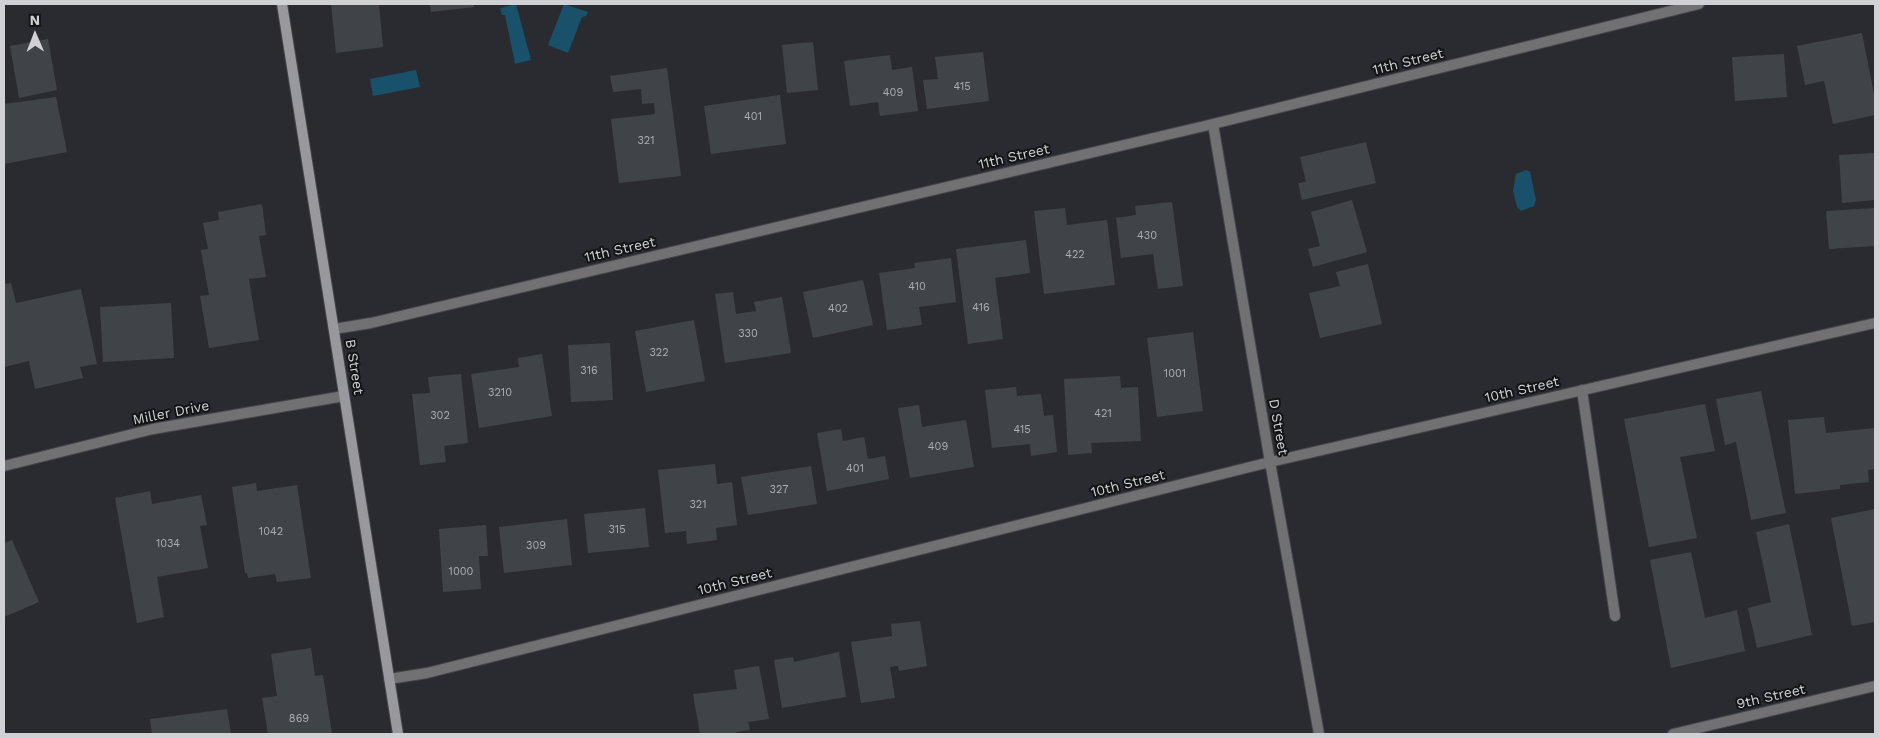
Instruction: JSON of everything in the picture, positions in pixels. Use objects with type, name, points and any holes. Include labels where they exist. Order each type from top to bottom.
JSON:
[{"type":"street","name":"B Street","points":[[282,4],[398,734]]},
{"type":"street","name":"11th Street","points":[[334,329],[370,323],[1213,124],[1699,4]]},
{"type":"street","name":"D Street","points":[[1213,124],[1270,462],[1319,734]]},
{"type":"street","name":"10th Street","points":[[389,679],[427,673],[1270,462],[1875,322]]},
{"type":"street","points":[[1582,390],[1615,616]]},
{"type":"street","name":"Miller Drive","points":[[4,466],[153,429],[344,396]]},
{"type":"street","name":"9th Street","points":[[1673,734],[1875,686]]},
{"type":"water","points":[[516,4],[531,60],[515,64],[505,15],[502,15],[500,8]]},
{"type":"water","points":[[564,4],[588,12],[586,16],[582,17],[568,53],[548,45]]},
{"type":"water","points":[[416,70],[420,87],[373,96],[370,79]]},
{"type":"water","points":[[1526,170],[1530,172],[1536,200],[1534,206],[1521,211],[1517,207],[1513,191],[1516,174]]},
{"type":"building","points":[[331,4],[379,4],[383,47],[336,53]]},
{"type":"building","points":[[430,4],[473,4],[474,7],[431,12]]},
{"type":"building","points":[[1862,33],[1875,99],[1875,115],[1833,124],[1824,81],[1805,85],[1797,46]]},
{"type":"building","points":[[48,39],[57,90],[19,98],[10,46]]},
{"type":"building","points":[[813,42],[818,90],[787,93],[782,45]]},
{"type":"building","points":[[983,52],[989,101],[927,109],[923,80],[938,79],[935,57]]},
{"type":"building","points":[[1784,54],[1787,97],[1735,101],[1732,57]]},
{"type":"building","points":[[890,55],[892,70],[912,67],[918,111],[880,116],[878,102],[850,106],[844,61]]},
{"type":"building","points":[[667,68],[681,176],[619,183],[611,119],[655,114],[654,103],[642,104],[641,89],[613,92],[610,76]]},
{"type":"building","points":[[780,95],[786,144],[711,154],[704,106]]},
{"type":"building","points":[[56,97],[67,152],[4,164],[4,104]]},
{"type":"building","points":[[1366,142],[1376,183],[1302,200],[1298,183],[1306,182],[1300,157]]},
{"type":"building","points":[[1875,153],[1875,200],[1842,203],[1839,155]]},
{"type":"building","points":[[1352,200],[1367,252],[1313,267],[1308,249],[1320,246],[1311,212]]},
{"type":"building","points":[[1172,202],[1183,286],[1158,289],[1153,254],[1121,258],[1116,218],[1136,215],[1135,206]]},
{"type":"building","points":[[262,204],[266,235],[259,236],[266,277],[249,279],[259,340],[209,348],[200,296],[209,295],[201,250],[208,249],[203,223],[219,220],[218,212]]},
{"type":"building","points":[[1065,208],[1067,225],[1107,220],[1115,285],[1044,294],[1034,211]]},
{"type":"building","points":[[1875,208],[1875,246],[1829,249],[1826,211]]},
{"type":"building","points":[[1026,240],[1030,273],[995,278],[1003,339],[968,344],[956,249]]},
{"type":"building","points":[[951,258],[956,302],[919,307],[922,325],[887,330],[879,273],[915,268],[914,263]]},
{"type":"building","points":[[1368,264],[1382,324],[1320,338],[1309,293],[1340,286],[1336,272]]},
{"type":"building","points":[[863,280],[873,325],[813,338],[803,292]]},
{"type":"building","points":[[11,283],[16,303],[81,289],[97,364],[80,367],[83,378],[35,389],[29,361],[4,367],[4,284]]},
{"type":"building","points":[[733,292],[736,314],[756,311],[754,302],[782,297],[791,353],[725,363],[715,294]]},
{"type":"building","points":[[171,303],[174,358],[103,362],[100,307]]},
{"type":"building","points":[[694,320],[705,381],[646,392],[635,331]]},
{"type":"building","points":[[1193,332],[1203,411],[1157,417],[1147,338]]},
{"type":"building","points":[[610,343],[613,400],[571,402],[568,345]]},
{"type":"building","points":[[542,354],[552,416],[479,428],[471,374],[519,367],[518,358]]},
{"type":"building","points":[[461,374],[468,443],[444,446],[446,462],[420,465],[412,394],[430,393],[428,377]]},
{"type":"building","points":[[1120,376],[1121,388],[1138,387],[1141,441],[1091,443],[1092,453],[1068,455],[1064,379]]},
{"type":"building","points":[[1016,387],[1017,396],[1041,394],[1044,416],[1053,415],[1057,452],[1031,456],[1030,444],[992,448],[985,390]]},
{"type":"building","points":[[1761,391],[1786,513],[1751,520],[1736,442],[1725,445],[1716,399]]},
{"type":"building","points":[[1705,404],[1715,451],[1680,457],[1697,538],[1649,547],[1624,419]]},
{"type":"building","points":[[919,405],[922,427],[966,420],[974,467],[910,478],[898,408]]},
{"type":"building","points":[[1824,417],[1826,433],[1875,428],[1875,469],[1868,470],[1869,482],[1840,485],[1840,489],[1795,494],[1788,420]]},
{"type":"building","points":[[841,429],[843,441],[864,437],[868,459],[885,456],[889,479],[827,491],[817,433]]},
{"type":"building","points":[[715,464],[717,484],[732,482],[737,525],[716,528],[717,540],[687,544],[686,531],[665,533],[658,470]]},
{"type":"building","points":[[811,466],[817,504],[748,515],[741,477]]},
{"type":"building","points":[[256,483],[257,491],[297,485],[311,578],[277,582],[275,574],[248,578],[247,573],[245,573],[232,487]]},
{"type":"building","points":[[150,491],[152,504],[201,495],[207,525],[200,526],[208,568],[157,577],[164,617],[137,623],[115,498]]},
{"type":"building","points":[[645,508],[649,547],[588,553],[584,514]]},
{"type":"building","points":[[1875,509],[1875,622],[1852,626],[1831,518]]},
{"type":"building","points":[[567,519],[572,565],[504,573],[499,527]]},
{"type":"building","points":[[1789,524],[1812,635],[1757,648],[1748,608],[1771,602],[1756,532]]},
{"type":"building","points":[[486,525],[488,556],[479,556],[481,589],[443,592],[439,529]]},
{"type":"building","points":[[12,540],[39,602],[4,617],[4,543]]},
{"type":"building","points":[[1691,552],[1705,618],[1737,610],[1745,651],[1671,668],[1650,560]]},
{"type":"building","points":[[920,621],[927,666],[899,671],[898,666],[890,667],[895,698],[861,703],[851,642],[892,636],[891,624]]},
{"type":"building","points":[[311,648],[315,676],[323,675],[332,734],[268,734],[262,698],[277,696],[271,654]]},
{"type":"building","points":[[839,652],[846,697],[782,708],[774,660],[793,657],[794,662]]},
{"type":"building","points":[[759,666],[769,719],[748,722],[750,730],[736,732],[736,734],[700,734],[693,694],[737,689],[734,670]]},
{"type":"building","points":[[227,709],[231,734],[152,734],[150,719]]}]
